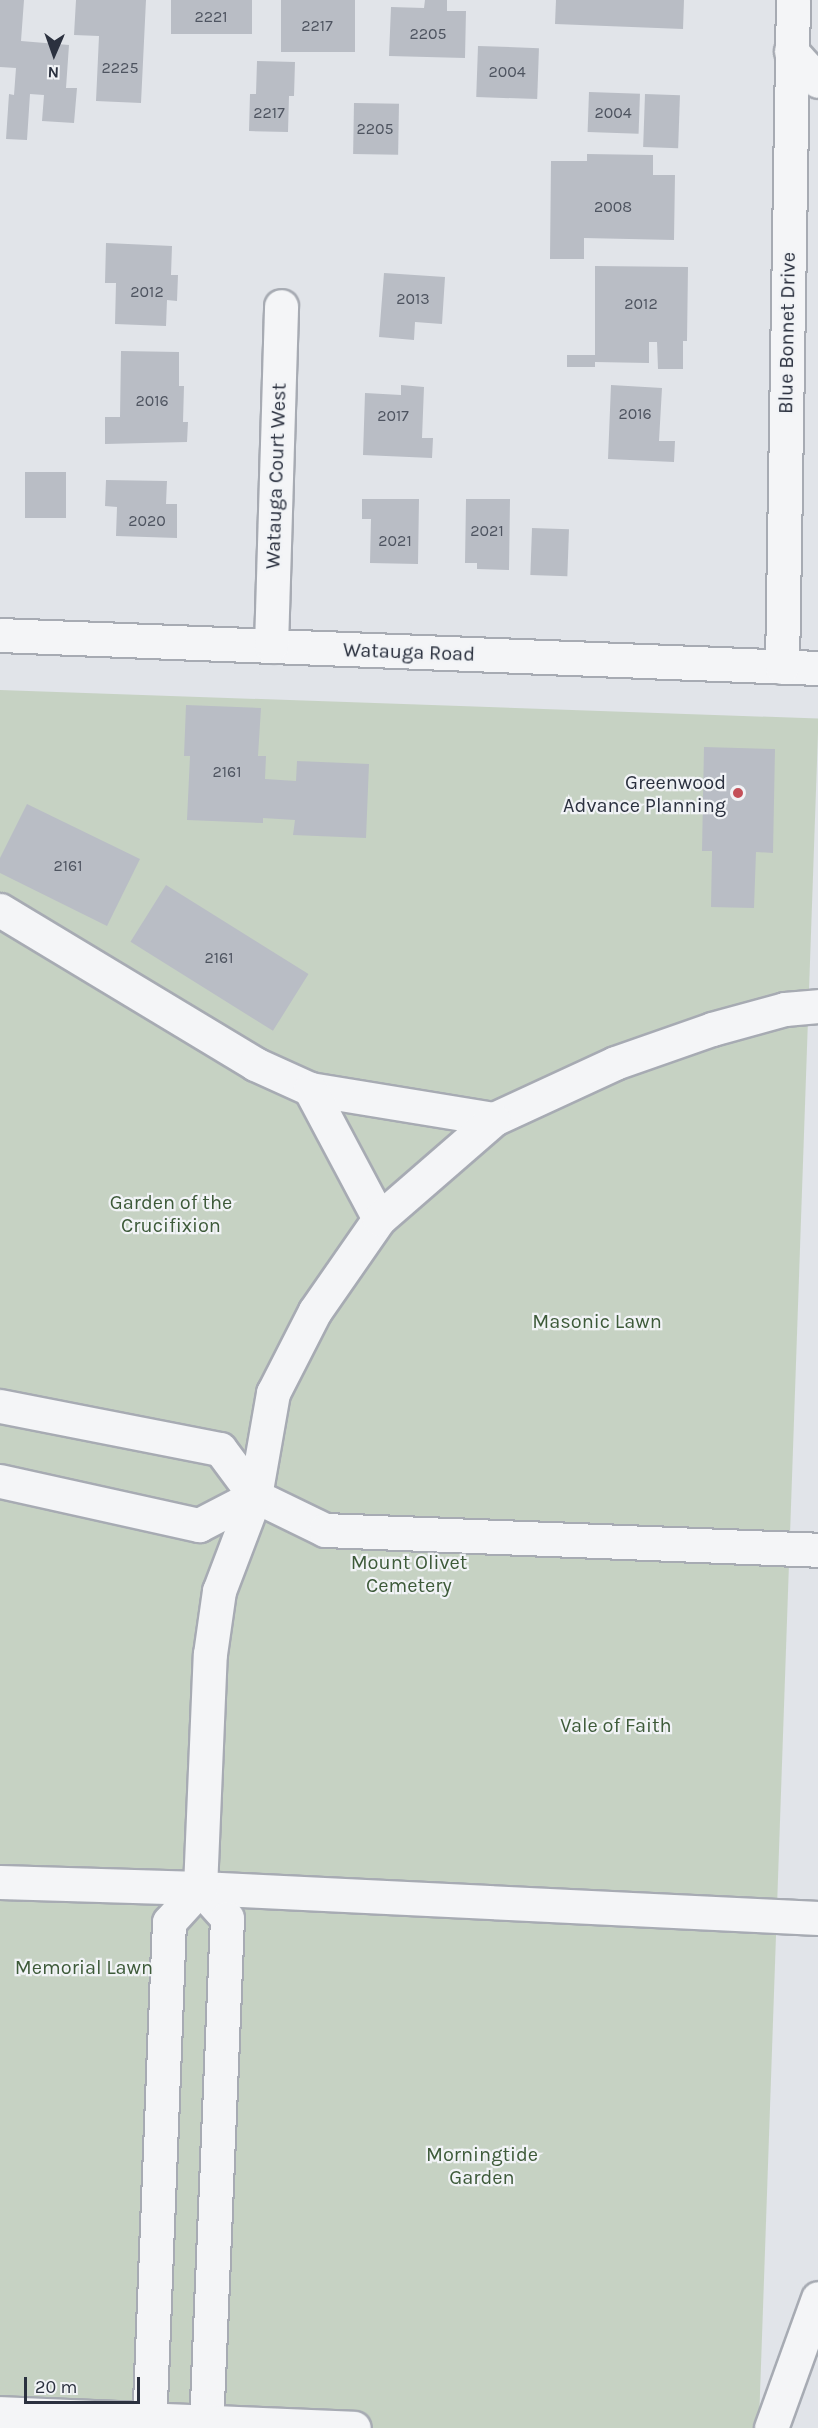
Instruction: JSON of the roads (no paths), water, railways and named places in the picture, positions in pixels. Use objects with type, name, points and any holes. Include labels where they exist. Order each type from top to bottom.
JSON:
[{"type":"street","name":"Blue Bonnet Drive","points":[[782,667],[790,51],[793,0]]},
{"type":"street","points":[[790,51],[818,81]]},
{"type":"street","name":"Watauga Court West","points":[[272,646],[281,306]]},
{"type":"street","name":"Watauga Road","points":[[0,635],[818,668]]},
{"type":"street","points":[[0,910],[255,1064],[310,1089],[494,1119]]},
{"type":"street","points":[[149,2424],[169,1922],[200,1888],[210,1654],[219,1591],[255,1496],[273,1393],[315,1311],[379,1220],[494,1119],[615,1063],[701,1032],[785,1009],[818,1006]]},
{"type":"street","points":[[310,1089],[379,1220]]},
{"type":"street","points":[[0,1406],[220,1449],[255,1496],[325,1530],[818,1550]]},
{"type":"street","points":[[0,1481],[199,1525],[255,1496]]},
{"type":"street","points":[[0,1882],[200,1888],[818,1918]]},
{"type":"street","points":[[200,1888],[226,1918],[206,2425]]},
{"type":"street","points":[[771,2428],[818,2298]]},
{"type":"street","points":[[0,2413],[149,2424],[354,2428]]},
{"type":"place","name":"Greenwood Advance Planning","points":[[738,793]]},
{"type":"park label","name":"Garden of the Crucifixion","points":[[171,1214]]},
{"type":"park label","name":"Masonic Lawn","points":[[597,1321]]},
{"type":"park label","name":"Mount Olivet Cemetery","points":[[409,1574]]},
{"type":"park label","name":"Vale of Faith","points":[[616,1725]]},
{"type":"park label","name":"Memorial Lawn","points":[[84,1967]]},
{"type":"park label","name":"Morningtide Garden","points":[[482,2166]]}]
